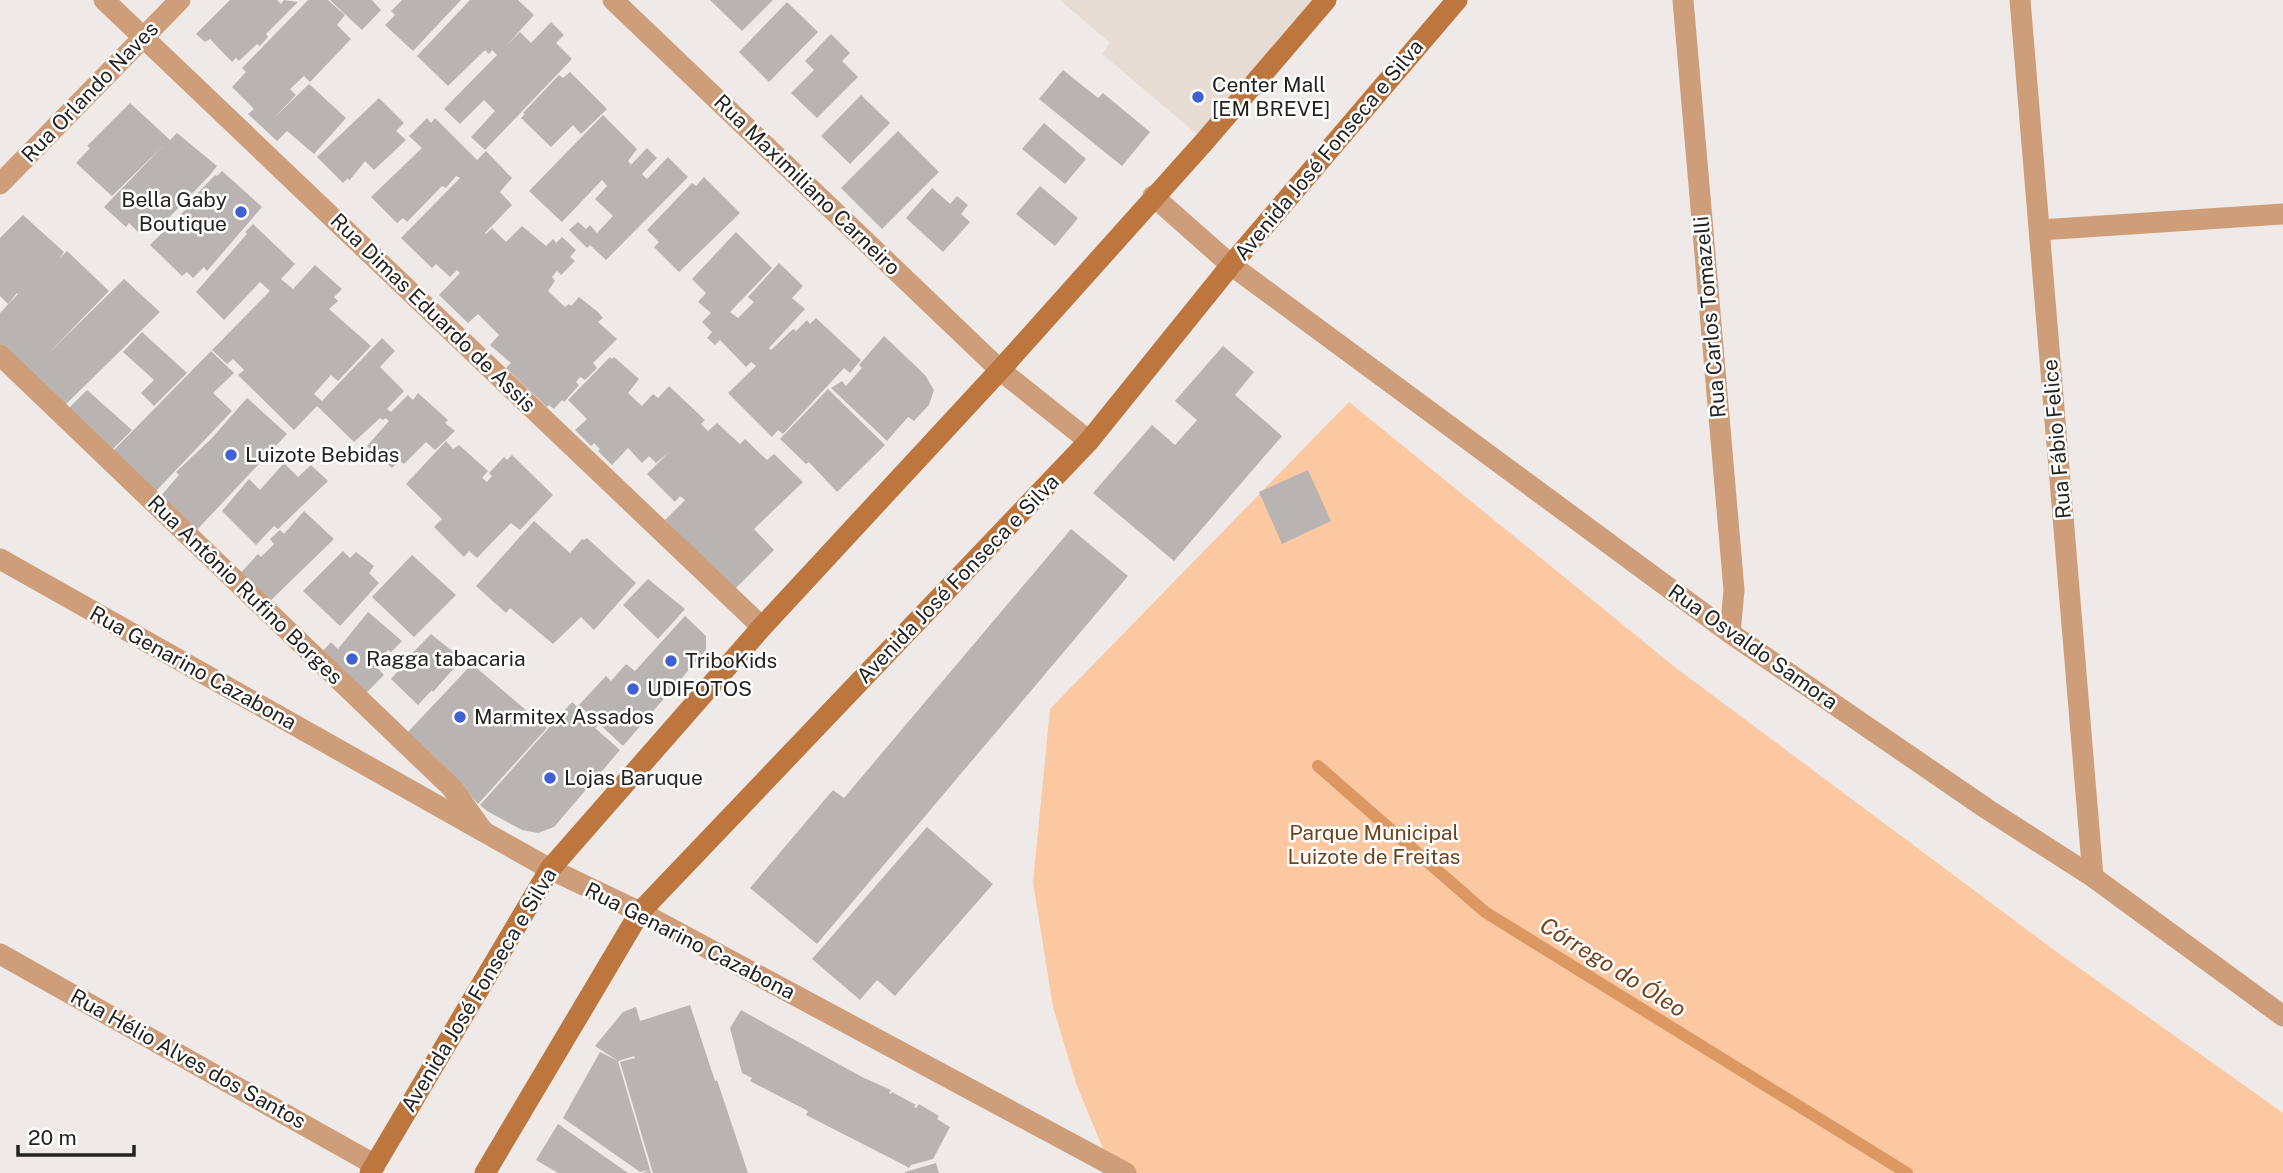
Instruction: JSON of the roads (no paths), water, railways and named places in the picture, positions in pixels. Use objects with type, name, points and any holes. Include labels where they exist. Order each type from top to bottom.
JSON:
[{"type":"main road","name":"Avenida José Fonseca e Silva","points":[[373,1169],[550,869],[762,627],[1000,370],[1205,141],[1326,0]]},
{"type":"main road","name":"Avenida José Fonseca e Silva","points":[[485,1173],[640,912],[1089,441],[1231,265],[1457,0]]},
{"type":"street","name":"Rua Dimas Eduardo de Assis","points":[[104,0],[762,627]]},
{"type":"street","name":"Rua Orlando Naves","points":[[0,184],[180,0]]},
{"type":"street","name":"Rua Maximiliano Carneiro","points":[[613,0],[1000,370],[1089,441]]},
{"type":"street","name":"Rua Carlos Tomazelli","points":[[1683,0],[1734,590],[1730,633]]},
{"type":"street","name":"Rua Fábio Felice","points":[[2020,0],[2093,877]]},
{"type":"street","name":"Rua Osvaldo Samora","points":[[1153,196],[1231,265],[1730,633],[1987,809],[2093,877],[2283,1016]]},
{"type":"street","points":[[2040,230],[2283,214]]},
{"type":"street","name":"Rua Antônio Rufino Borges","points":[[0,355],[452,788],[483,831]]},
{"type":"street","name":"Rua Genarino Cazabona","points":[[0,559],[550,869],[640,912],[1126,1173]]},
{"type":"street","name":"Rua Hélio Alves dos Santos","points":[[0,954],[373,1169]]},
{"type":"waterway","name":"Córrego do Óleo","points":[[1318,766],[1485,912],[1907,1173]]},
{"type":"place","name":"Center Mall [EM BREVE]","points":[[1198,97]]},
{"type":"place","name":"Bella Gaby Boutique","points":[[241,212]]},
{"type":"place","name":"Luizote Bebidas","points":[[231,455]]},
{"type":"place","name":"Ragga tabacaria","points":[[352,659]]},
{"type":"place","name":"TriboKids","points":[[671,661]]},
{"type":"place","name":"UDIFOTOS","points":[[633,689]]},
{"type":"place","name":"Marmitex Assados","points":[[460,717]]},
{"type":"place","name":"Lojas Baruque","points":[[550,778]]},
{"type":"park label","name":"Parque Municipal Luizote de Freitas","points":[[1374,845]]}]
